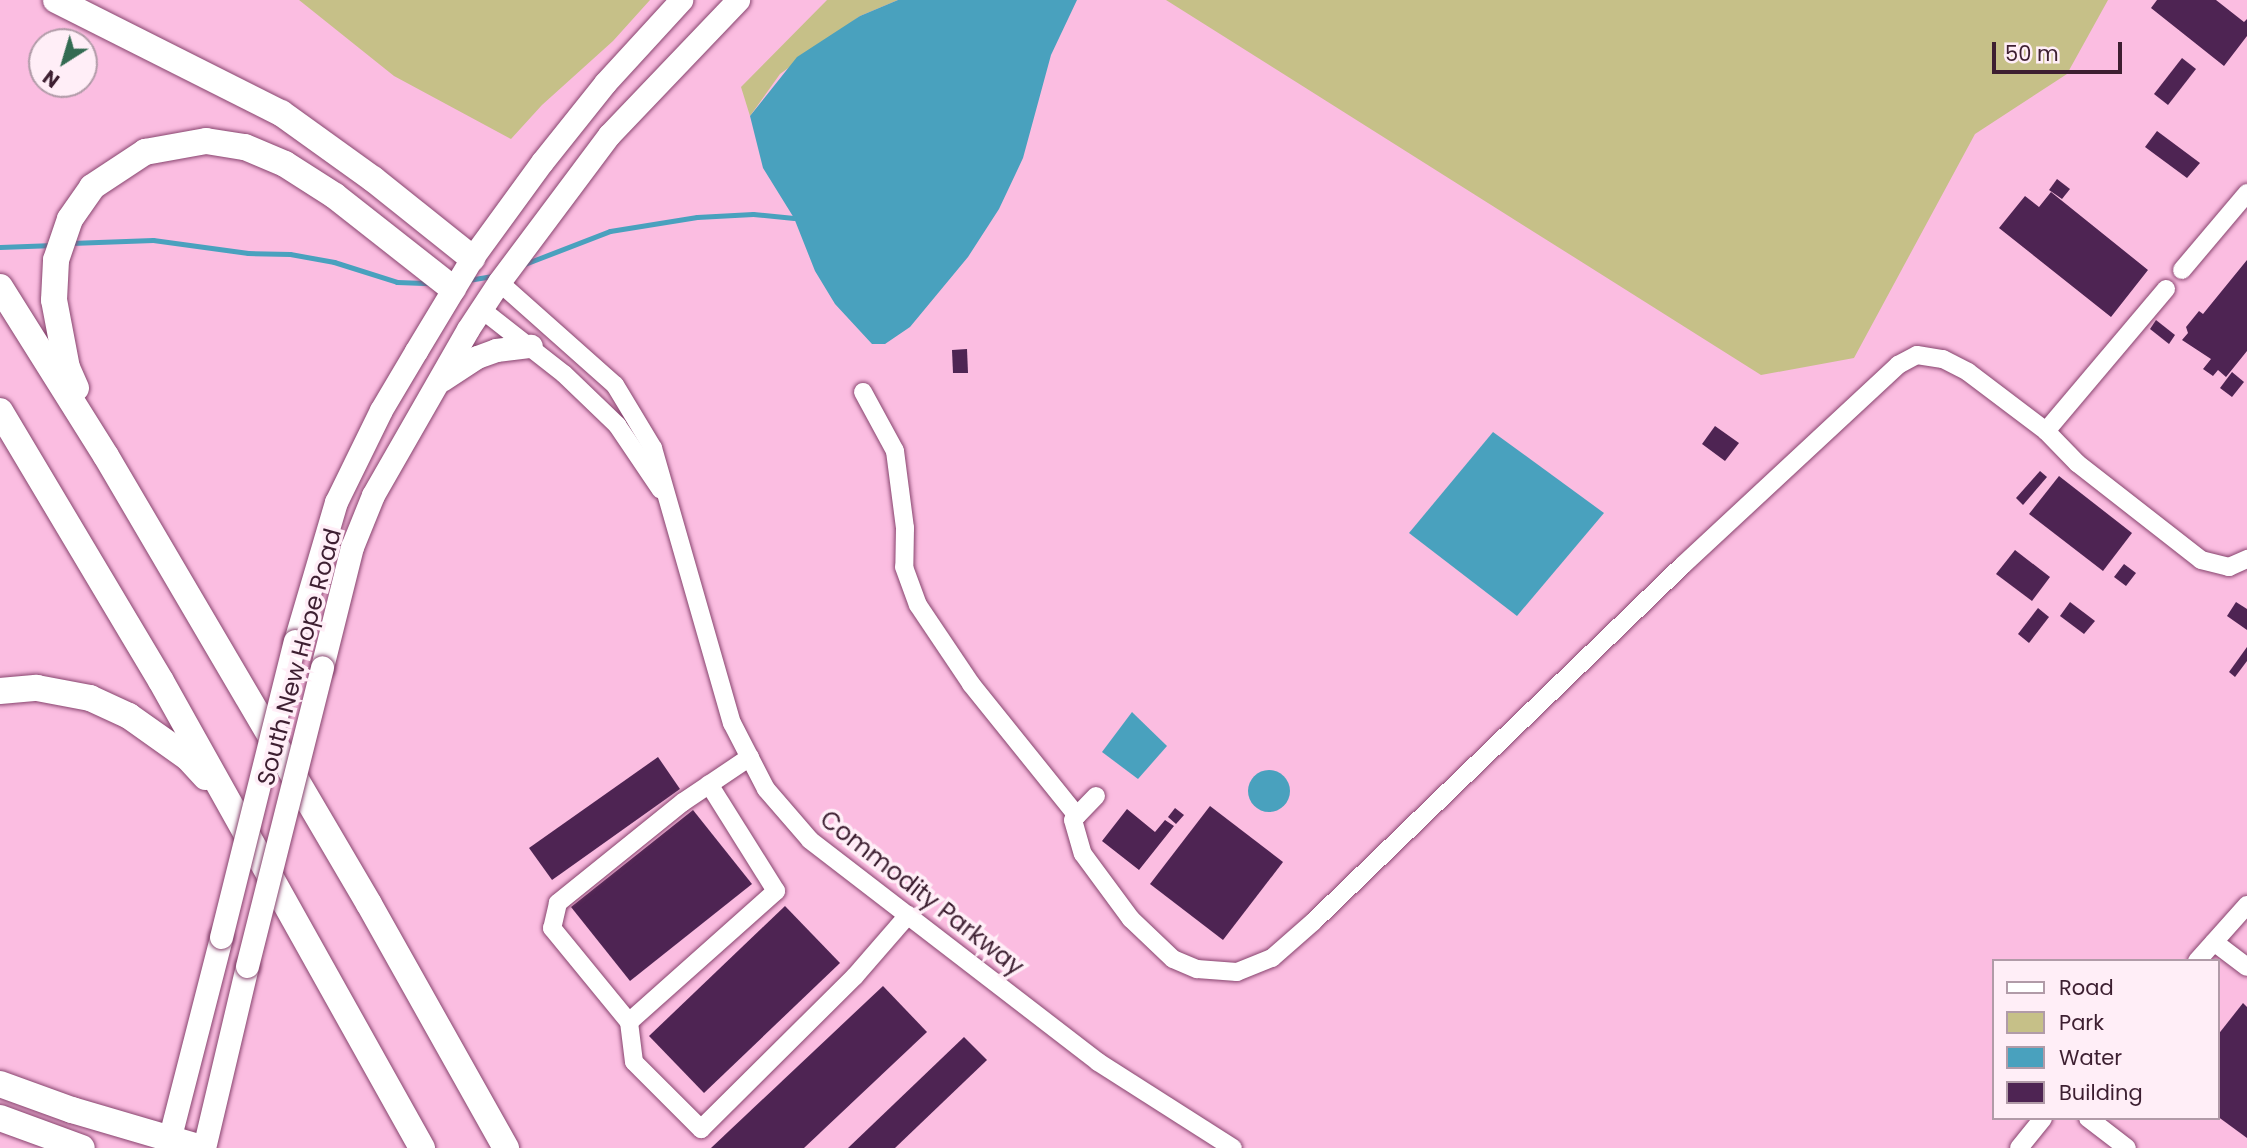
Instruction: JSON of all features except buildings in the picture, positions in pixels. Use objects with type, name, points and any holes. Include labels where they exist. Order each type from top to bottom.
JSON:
[{"type":"highway","points":[[56,0],[281,113],[373,179],[472,258]]},
{"type":"highway","points":[[106,456],[67,368],[54,300],[56,260],[69,219],[92,187],[145,152],[206,141],[245,147],[285,164],[335,196],[453,289]]},
{"type":"highway","points":[[0,287],[106,456],[369,904],[506,1148]]},
{"type":"highway","points":[[0,411],[228,799],[422,1148]]},
{"type":"highway","points":[[0,691],[37,688],[90,698],[130,716],[188,758],[228,799]]},
{"type":"highway","points":[[0,1084],[168,1143],[203,1148]]},
{"type":"highway","points":[[0,1118],[82,1148]]},
{"type":"main road","name":"South New Hope Road","points":[[168,1143],[295,641],[336,502],[381,410],[472,258],[604,83],[681,0]]},
{"type":"main road","name":"South New Hope Road","points":[[203,1148],[352,547],[380,483],[499,282],[609,135],[738,0]]},
{"type":"main road","points":[[472,258],[499,282]]},
{"type":"main road","points":[[453,289],[481,309]]},
{"type":"main road","points":[[437,384],[477,356],[496,350],[531,346]]},
{"type":"street","points":[[2182,270],[2247,193]]},
{"type":"street","name":"Commodity Parkway","points":[[499,282],[615,385],[653,448],[673,507],[732,723],[766,789],[810,840],[1098,1062],[1233,1148]]},
{"type":"street","points":[[2046,431],[2166,289]]},
{"type":"street","name":"Commodity Parkway","points":[[481,309],[531,346],[617,425],[673,507]]},
{"type":"street","points":[[1096,796],[1073,821],[1083,854],[1131,919],[1173,959],[1197,969],[1237,972],[1272,958],[1313,922],[1683,565],[1898,365],[1917,355],[1943,359],[1968,372],[2046,431],[2077,463],[2201,560],[2229,567],[2247,559]]},
{"type":"street","points":[[863,392],[895,450],[905,528],[904,566],[918,605],[971,684],[1077,816]]},
{"type":"street","points":[[750,757],[709,784],[558,903],[552,928],[628,1022],[634,1062],[701,1129],[855,976],[908,915]]},
{"type":"street","points":[[628,1022],[776,891],[709,784]]},
{"type":"street","points":[[2199,959],[2247,905]]},
{"type":"street","points":[[2214,942],[2247,967]]},
{"type":"street","points":[[2020,1148],[2041,1120]]},
{"type":"street","points":[[2091,1120],[2127,1148]]},
{"type":"green space","points":[[299,0],[650,0],[613,41],[542,105],[511,139],[394,76]]},
{"type":"green space","points":[[827,0],[898,0],[860,16],[780,74],[750,116],[741,87]]},
{"type":"green space","points":[[1166,0],[2108,0],[2067,74],[1975,134],[1854,358],[1761,375]]},
{"type":"water","points":[[898,0],[1077,0],[1051,55],[1023,158],[999,209],[968,257],[910,327],[885,344],[872,344],[835,304],[815,271],[794,218],[763,168],[750,116],[797,57],[860,16]]},
{"type":"water","points":[[1493,432],[1604,513],[1517,616],[1409,533]]},
{"type":"water","points":[[1132,712],[1167,746],[1138,779],[1102,752]]},
{"type":"water","points":[[1269,770],[1284,776],[1290,791],[1284,806],[1269,812],[1254,806],[1248,791],[1254,776]]},
{"type":"waterway","points":[[522,265],[610,231],[697,217],[753,214],[794,218]]},
{"type":"waterway","points":[[71,243],[153,240],[248,253],[290,254],[334,262],[397,282],[431,283]]},
{"type":"waterway","points":[[0,247],[54,245]]},
{"type":"waterway","points":[[468,280],[493,276]]}]
